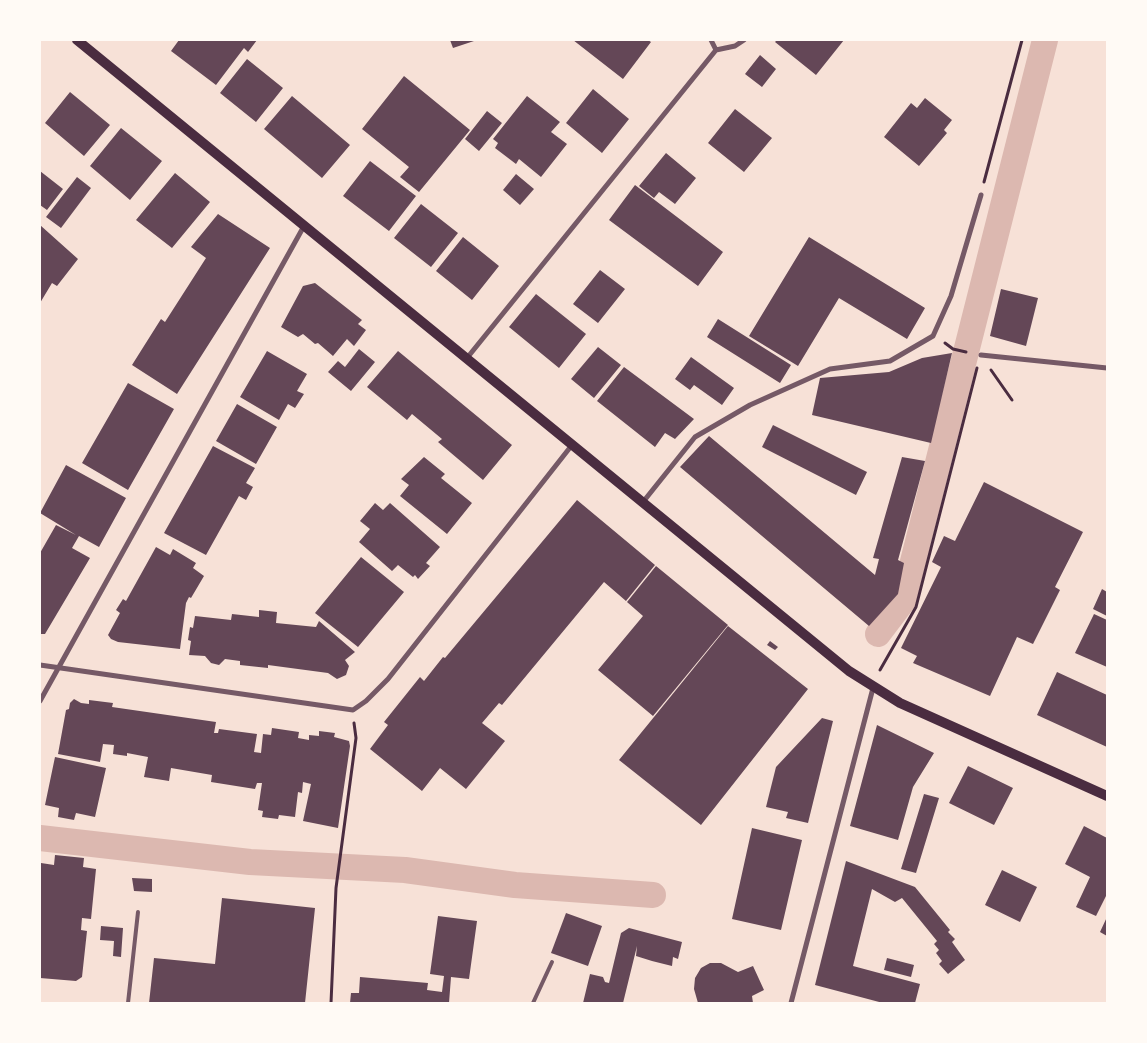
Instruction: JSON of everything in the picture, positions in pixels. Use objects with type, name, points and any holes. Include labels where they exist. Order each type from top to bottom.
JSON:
[{"type":"main road","points":[[77,40],[849,671],[873,688],[927,715],[1107,796]]},
{"type":"street","points":[[711,40],[716,50]]},
{"type":"street","points":[[467,358],[716,50],[735,46],[744,40]]},
{"type":"street","points":[[643,502],[695,437],[750,405],[830,369],[890,361],[933,336],[951,296],[981,195]]},
{"type":"street","points":[[40,701],[304,225]]},
{"type":"street","points":[[981,355],[1107,368]]},
{"type":"street","points":[[40,666],[353,710],[366,701],[388,679],[572,444]]},
{"type":"street","points":[[790,1003],[873,688]]},
{"type":"lane","points":[[128,1003],[138,912]]},
{"type":"lane","points":[[533,1003],[552,962]]},
{"type":"path","points":[[981,195],[1022,40]]},
{"type":"path","points":[[981,355],[1012,400]]},
{"type":"path","points":[[873,688],[880,671],[916,607],[981,355]]},
{"type":"path","points":[[331,1003],[336,888],[356,738],[353,710]]},
{"type":"building","points":[[179,40],[257,40],[248,52],[244,48],[216,85],[171,51]]},
{"type":"building","points":[[450,40],[477,40],[453,48]]},
{"type":"building","points":[[573,40],[648,40],[651,42],[623,79]]},
{"type":"building","points":[[777,40],[844,40],[816,75],[775,42]]},
{"type":"building","points":[[760,55],[776,69],[762,87],[745,74]]},
{"type":"building","points":[[247,59],[283,88],[256,122],[220,93]]},
{"type":"building","points":[[404,76],[470,130],[419,192],[400,177],[409,167],[362,129]]},
{"type":"building","points":[[593,89],[629,119],[602,153],[566,123]]},
{"type":"building","points":[[70,92],[110,125],[84,156],[45,123]]},
{"type":"building","points":[[292,96],[350,145],[322,178],[264,129]]},
{"type":"building","points":[[527,96],[560,122],[551,132],[567,144],[541,177],[519,159],[516,164],[495,148],[498,143],[493,139]]},
{"type":"building","points":[[925,98],[952,120],[944,130],[947,133],[919,166],[884,137],[911,103],[917,108]]},
{"type":"building","points":[[735,109],[772,138],[744,172],[708,143]]},
{"type":"building","points":[[487,111],[502,123],[479,151],[465,139]]},
{"type":"building","points":[[121,128],[162,161],[130,200],[90,166]]},
{"type":"building","points":[[666,153],[696,178],[675,204],[659,192],[654,198],[639,186]]},
{"type":"building","points":[[370,161],[416,196],[389,231],[343,196]]},
{"type":"building","points":[[40,171],[63,189],[47,210],[40,205]]},
{"type":"building","points":[[175,173],[210,202],[172,248],[136,220]]},
{"type":"building","points":[[516,174],[534,189],[520,205],[503,190]]},
{"type":"building","points":[[77,177],[91,188],[61,228],[46,217]]},
{"type":"building","points":[[635,185],[723,252],[698,286],[609,220]]},
{"type":"building","points":[[421,204],[458,233],[431,267],[394,238]]},
{"type":"building","points":[[218,214],[270,248],[177,394],[132,365],[161,319],[165,322],[206,258],[191,247]]},
{"type":"building","points":[[40,225],[78,259],[57,286],[52,283],[40,303]]},
{"type":"building","points":[[463,237],[499,266],[472,300],[436,271]]},
{"type":"building","points":[[809,237],[925,308],[907,339],[839,298],[798,366],[749,336]]},
{"type":"building","points":[[600,270],[625,289],[598,323],[573,304]]},
{"type":"building","points":[[315,283],[362,320],[358,324],[366,330],[354,346],[347,339],[333,356],[318,343],[315,344],[303,334],[298,337],[281,327],[303,286]]},
{"type":"building","points":[[1001,289],[1038,298],[1026,346],[990,336]]},
{"type":"building","points":[[536,294],[586,334],[559,368],[509,327]]},
{"type":"building","points":[[718,319],[791,365],[780,383],[707,337]]},
{"type":"building","points":[[598,347],[621,365],[594,398],[571,379]]},
{"type":"building","points":[[359,349],[375,362],[351,391],[328,372],[338,361],[345,367]]},
{"type":"building","points":[[267,351],[307,374],[297,391],[304,394],[295,408],[288,404],[279,420],[240,397]]},
{"type":"building","points":[[398,351],[512,445],[483,480],[438,442],[442,439],[412,414],[407,420],[367,387]]},
{"type":"building","points":[[952,353],[931,443],[812,415],[820,378],[889,372],[922,358]]},
{"type":"building","points":[[691,357],[734,388],[722,405],[694,385],[690,390],[675,379]]},
{"type":"building","points":[[624,367],[694,419],[675,439],[665,433],[655,447],[597,401]]},
{"type":"building","points":[[128,383],[174,409],[128,490],[82,463]]},
{"type":"building","points":[[237,404],[277,427],[256,464],[216,441]]},
{"type":"building","points":[[773,425],[867,472],[856,495],[762,447]]},
{"type":"building","points":[[709,436],[875,575],[879,559],[873,558],[902,457],[925,461],[898,560],[904,563],[898,594],[869,626],[680,467]]},
{"type":"building","points":[[213,446],[255,468],[246,483],[253,487],[246,500],[239,496],[206,555],[164,533]]},
{"type":"building","points":[[424,457],[445,474],[441,478],[472,503],[447,534],[400,496],[409,485],[401,479]]},
{"type":"building","points":[[66,465],[126,498],[99,547],[79,536],[72,548],[90,558],[45,634],[40,634],[40,553],[56,525],[76,535],[40,513]]},
{"type":"building","points":[[984,482],[1083,532],[1055,587],[1060,590],[1033,644],[1017,637],[990,696],[913,663],[917,656],[901,648],[941,567],[932,562],[944,536],[955,541]]},
{"type":"building","points":[[577,500],[655,565],[626,601],[604,582],[502,705],[499,703],[482,723],[505,741],[466,789],[440,768],[422,791],[370,749],[388,725],[384,722],[420,677],[424,681],[443,657],[445,658]]},
{"type":"building","points":[[375,503],[383,510],[390,503],[440,547],[426,563],[430,566],[418,579],[415,575],[413,577],[398,565],[392,571],[359,542],[370,529],[360,521]]},
{"type":"building","points":[[156,547],[170,555],[173,549],[196,563],[193,568],[204,576],[186,603],[180,649],[118,642],[111,639],[108,635],[120,613],[116,610],[123,599],[126,601]]},
{"type":"building","points":[[361,557],[404,592],[358,647],[315,613]]},
{"type":"building","points":[[656,566],[728,625],[653,716],[598,670],[643,616],[627,602]]},
{"type":"building","points":[[1102,589],[1107,592],[1107,616],[1093,609]]},
{"type":"building","points":[[259,610],[277,612],[276,623],[316,627],[319,621],[355,652],[345,660],[349,666],[346,675],[337,679],[328,673],[268,665],[268,668],[240,665],[240,661],[225,659],[219,665],[211,663],[205,656],[189,655],[191,641],[188,640],[190,627],[193,628],[195,616],[231,620],[232,614],[259,617]]},
{"type":"building","points":[[1094,614],[1107,620],[1107,667],[1075,653]]},
{"type":"building","points":[[728,626],[808,689],[701,825],[619,760]]},
{"type":"building","points":[[770,641],[778,647],[775,650],[767,645]]},
{"type":"building","points":[[1057,672],[1107,695],[1107,747],[1037,715]]},
{"type":"building","points":[[74,699],[81,703],[89,704],[89,700],[113,703],[112,707],[216,722],[214,733],[218,733],[219,729],[257,734],[254,752],[261,753],[263,734],[271,735],[272,728],[299,732],[298,738],[309,740],[309,735],[319,736],[319,731],[335,733],[334,737],[349,741],[350,746],[338,828],[303,821],[311,784],[303,782],[302,793],[298,792],[295,817],[279,815],[278,819],[262,817],[263,811],[258,810],[262,783],[257,783],[255,789],[211,782],[212,775],[171,768],[169,781],[144,777],[148,757],[127,753],[127,756],[113,754],[114,745],[103,744],[100,762],[58,754],[66,710],[69,709],[70,703]]},
{"type":"building","points":[[822,718],[833,721],[808,823],[786,818],[788,812],[766,807],[776,767]]},
{"type":"building","points":[[877,725],[934,753],[913,787],[898,840],[850,826]]},
{"type":"building","points":[[55,757],[106,768],[95,817],[76,813],[74,820],[58,817],[59,808],[45,805]]},
{"type":"building","points":[[968,766],[1013,788],[994,825],[949,803]]},
{"type":"building","points":[[924,794],[939,798],[916,873],[901,869]]},
{"type":"building","points":[[1084,826],[1107,838],[1107,894],[1096,916],[1076,907],[1090,877],[1065,864]]},
{"type":"building","points":[[752,828],[802,840],[781,930],[732,919]]},
{"type":"building","points":[[55,855],[84,858],[83,867],[96,869],[91,919],[82,918],[81,930],[87,931],[82,977],[76,981],[40,978],[41,863],[54,865]]},
{"type":"building","points":[[846,861],[915,887],[950,930],[948,932],[955,939],[952,942],[965,960],[948,974],[939,964],[942,961],[936,953],[939,950],[934,944],[937,941],[902,898],[895,902],[872,889],[853,966],[920,984],[915,1003],[883,1003],[815,985]]},
{"type":"building","points":[[1002,870],[1037,887],[1020,922],[985,905]]},
{"type":"building","points":[[132,878],[152,879],[152,892],[134,891]]},
{"type":"building","points":[[222,898],[315,908],[305,1003],[149,1003],[154,958],[215,964]]},
{"type":"building","points":[[566,913],[602,926],[588,966],[551,953]]},
{"type":"building","points":[[438,916],[477,921],[469,979],[451,977],[449,1003],[350,1003],[351,993],[359,993],[360,977],[428,983],[427,990],[442,992],[444,976],[430,974]]},
{"type":"building","points":[[1107,917],[1107,936],[1100,932]]},
{"type":"building","points":[[101,926],[123,928],[121,957],[113,956],[114,941],[100,940]]},
{"type":"building","points":[[629,928],[682,942],[678,959],[673,957],[672,966],[636,956],[637,946],[623,1003],[583,1003],[590,974],[603,977],[605,982],[609,983],[621,933]]},
{"type":"building","points":[[887,958],[914,965],[911,977],[884,970]]},
{"type":"building","points":[[710,963],[721,963],[738,972],[753,966],[764,990],[752,996],[753,1003],[698,1003],[694,989],[695,978],[701,968]]},
{"type":"waterway","points":[[878,634],[903,601],[1045,40]]},
{"type":"waterway","points":[[40,838],[250,862],[405,870],[515,885],[653,895]]}]
